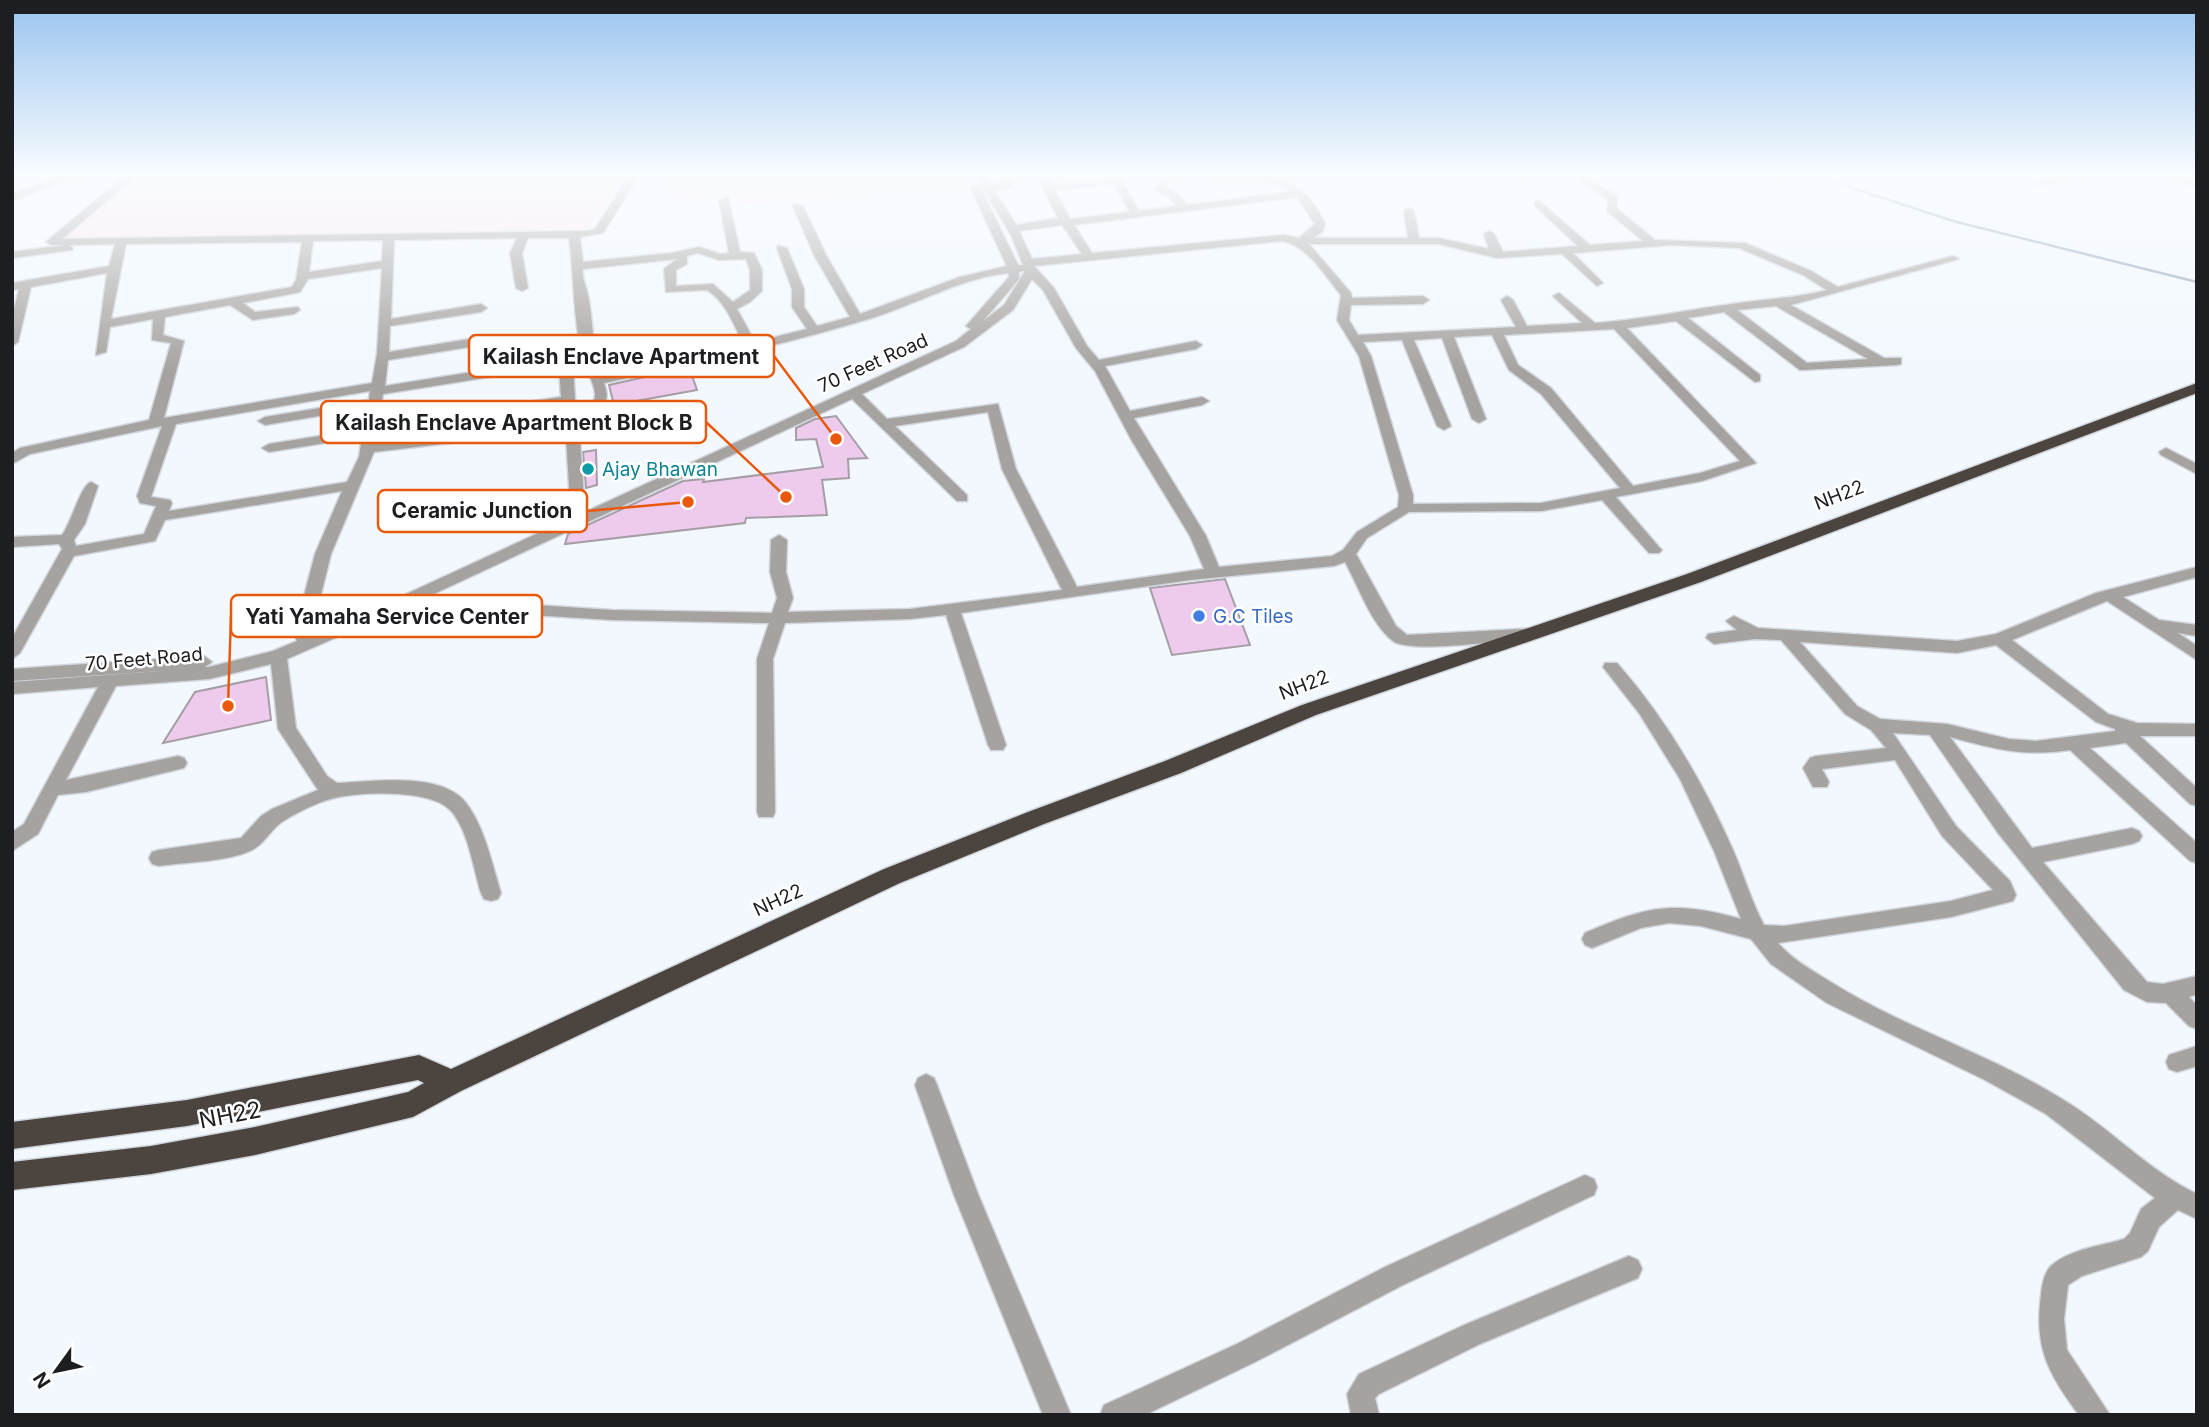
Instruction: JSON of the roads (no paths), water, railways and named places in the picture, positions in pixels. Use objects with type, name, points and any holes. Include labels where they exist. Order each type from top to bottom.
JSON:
[{"type":"highway","name":"NH22","points":[[12,1176],[151,1160],[255,1141],[413,1104],[451,1082],[892,876],[1309,710],[1693,578],[2197,388]]},
{"type":"highway","name":"NH22","points":[[12,1136],[187,1114],[419,1067],[451,1082]]},
{"type":"street","points":[[53,241],[51,242],[80,243],[253,241]]},
{"type":"street","points":[[105,324],[296,290],[302,277],[308,241]]},
{"type":"street","points":[[304,638],[323,554],[368,449],[372,431],[383,357],[389,241]]},
{"type":"street","points":[[522,241],[516,253],[522,288]]},
{"type":"street","points":[[571,426],[599,405],[602,395],[586,348],[580,291],[576,278],[578,266],[575,241]]},
{"type":"street","points":[[732,241],[735,256]]},
{"type":"street","points":[[816,241],[857,318]]},
{"type":"street","points":[[1009,241],[1026,268],[1048,288],[1082,348],[1097,364],[1125,416],[1198,536],[1213,572]]},
{"type":"street","points":[[1017,241],[1026,268]]},
{"type":"street","points":[[1078,241],[1089,257]]},
{"type":"street","points":[[598,380],[751,347],[814,330],[857,318],[977,276],[1089,257],[1235,241]]},
{"type":"street","points":[[1295,241],[1445,242],[1497,254],[1653,244],[1746,246],[1807,273],[1835,290]]},
{"type":"street","points":[[1492,241],[1497,254]]},
{"type":"street","points":[[1579,241],[1588,249]]},
{"type":"street","points":[[1649,241],[1653,244]]},
{"type":"street","points":[[100,352],[121,242]]},
{"type":"street","points":[[1301,242],[1347,295],[1342,315],[1365,356],[1406,495],[1405,508]]},
{"type":"street","points":[[12,255],[59,250],[80,243]]},
{"type":"street","points":[[782,248],[799,293],[798,307],[814,330]]},
{"type":"street","points":[[578,266],[706,250],[719,257],[747,255],[751,258],[757,286],[752,296],[730,307]]},
{"type":"street","points":[[1564,250],[1597,283]]},
{"type":"street","points":[[677,254],[681,255],[682,262],[670,269],[670,290],[712,287],[730,307],[751,347]]},
{"type":"street","points":[[1357,339],[1618,326],[1726,308],[1804,300],[1953,259]]},
{"type":"street","points":[[302,277],[389,263]]},
{"type":"street","points":[[12,287],[115,268]]},
{"type":"street","name":"70 Feet Road","points":[[809,408],[853,393],[960,339],[1009,307],[1026,268]]},
{"type":"street","points":[[49,295],[51,280]]},
{"type":"street","points":[[12,342],[26,285]]},
{"type":"street","points":[[1559,296],[1593,327]]},
{"type":"street","points":[[1347,302],[1423,300]]},
{"type":"street","points":[[1507,300],[1524,331]]},
{"type":"street","points":[[232,301],[246,314],[253,316],[294,310]]},
{"type":"street","points":[[1779,303],[1882,362]]},
{"type":"street","points":[[386,323],[481,307]]},
{"type":"street","points":[[1726,308],[1804,367],[1897,361]]},
{"type":"street","points":[[160,314],[156,337],[178,341],[156,421],[166,422]]},
{"type":"street","points":[[1679,317],[1755,378]]},
{"type":"street","points":[[383,600],[612,615],[781,619],[952,610],[1213,572],[1334,561],[1349,555],[1364,533],[1394,518],[1405,508],[1531,508],[1702,477],[1749,463],[1618,326]]},
{"type":"street","points":[[1497,332],[1513,367],[1546,391],[1629,490]]},
{"type":"street","points":[[1447,334],[1479,419]]},
{"type":"street","points":[[1406,336],[1444,425]]},
{"type":"street","name":"70 Feet Road","points":[[12,674],[218,660],[254,653],[304,638],[400,603],[577,516],[960,339]]},
{"type":"street","points":[[383,357],[488,340]]},
{"type":"street","points":[[1097,364],[1196,345]]},
{"type":"street","points":[[12,460],[18,454],[31,449],[166,422],[378,393],[561,362],[567,365],[577,516]]},
{"type":"street","points":[[265,421],[378,393]]},
{"type":"street","points":[[853,393],[962,498]]},
{"type":"street","points":[[269,448],[568,400]]},
{"type":"street","points":[[1125,416],[1202,401]]},
{"type":"street","points":[[368,449],[531,430],[546,421],[545,402]]},
{"type":"street","points":[[885,423],[993,407],[1009,469],[1072,593]]},
{"type":"street","points":[[12,542],[68,546],[145,541],[153,535],[164,501],[145,500],[144,496],[166,422]]},
{"type":"street","points":[[2166,452],[2197,470]]},
{"type":"street","points":[[159,517],[352,485]]},
{"type":"street","points":[[12,653],[68,546],[91,486]]},
{"type":"street","points":[[1606,495],[1654,550]]},
{"type":"street","name":"70 Feet Road","points":[[12,688],[209,673],[278,656],[304,638],[383,600],[577,516]]},
{"type":"street","points":[[766,812],[765,659],[771,636],[781,619],[785,598],[778,572],[779,540]]},
{"type":"street","points":[[1349,555],[1390,629],[1402,640],[1419,642],[1541,632]]},
{"type":"street","points":[[1714,638],[1755,633],[1957,647],[1999,639],[2110,595],[2197,572]]},
{"type":"street","points":[[2110,595],[2157,624],[2197,654]]},
{"type":"street","points":[[952,610],[997,745]]},
{"type":"street","points":[[1734,621],[1755,633]]},
{"type":"street","points":[[2157,624],[2197,631]]},
{"type":"street","points":[[1592,939],[1633,921],[1663,913],[1703,917],[1760,934],[1797,934],[1951,909],[2006,895],[2003,887],[1949,831],[1900,753],[1877,725],[1851,710],[1787,637]]},
{"type":"street","points":[[1999,639],[2087,708],[2123,730],[2197,799]]},
{"type":"street","points":[[278,656],[287,729],[320,781],[327,788],[337,790],[420,789],[449,798],[464,816],[491,892]]},
{"type":"street","points":[[1611,667],[1644,706],[1685,772],[1711,822],[1760,934],[1776,955],[1836,998],[2005,1079],[2056,1107],[2186,1202],[2150,1218],[2139,1242],[2132,1248],[2067,1271],[2055,1282],[2049,1318],[2050,1343],[2065,1372],[2096,1415]]},
{"type":"street","points":[[40,686],[51,672]]},
{"type":"street","points":[[12,843],[27,835],[110,681]]},
{"type":"street","points":[[1877,725],[1935,729],[2023,748],[2073,743],[2123,730],[2197,730]]},
{"type":"street","points":[[1935,729],[1960,768],[2028,857],[2132,983],[2152,995],[2197,985]]},
{"type":"street","points":[[2073,743],[2197,855]]},
{"type":"street","points":[[1820,782],[1812,768],[1816,763],[1900,753]]},
{"type":"street","points":[[52,789],[86,785],[178,763]]},
{"type":"street","points":[[159,858],[234,848],[248,843],[268,821],[279,814],[337,790]]},
{"type":"street","points":[[2028,857],[2132,836]]},
{"type":"street","points":[[2169,992],[2197,1019]]},
{"type":"street","points":[[926,1085],[966,1195],[1057,1415]]},
{"type":"street","points":[[1114,1415],[1246,1353],[1394,1276],[1585,1187]]},
{"type":"street","points":[[1364,1415],[1360,1400],[1369,1384],[1471,1335],[1629,1269]]},
{"type":"waterway","points":[[2031,241],[2197,282]]},
{"type":"place","name":"Kailash Enclave Apartment","points":[[836,439]]},
{"type":"place","name":"Ajay Bhawan","points":[[588,469]]},
{"type":"place","name":"Kailash Enclave Apartment Block B","points":[[786,497]]},
{"type":"place","name":"Ceramic Junction","points":[[688,502]]},
{"type":"place","name":"G.C Tiles","points":[[1199,616]]},
{"type":"place","name":"Yati Yamaha Service Center","points":[[228,706]]}]
